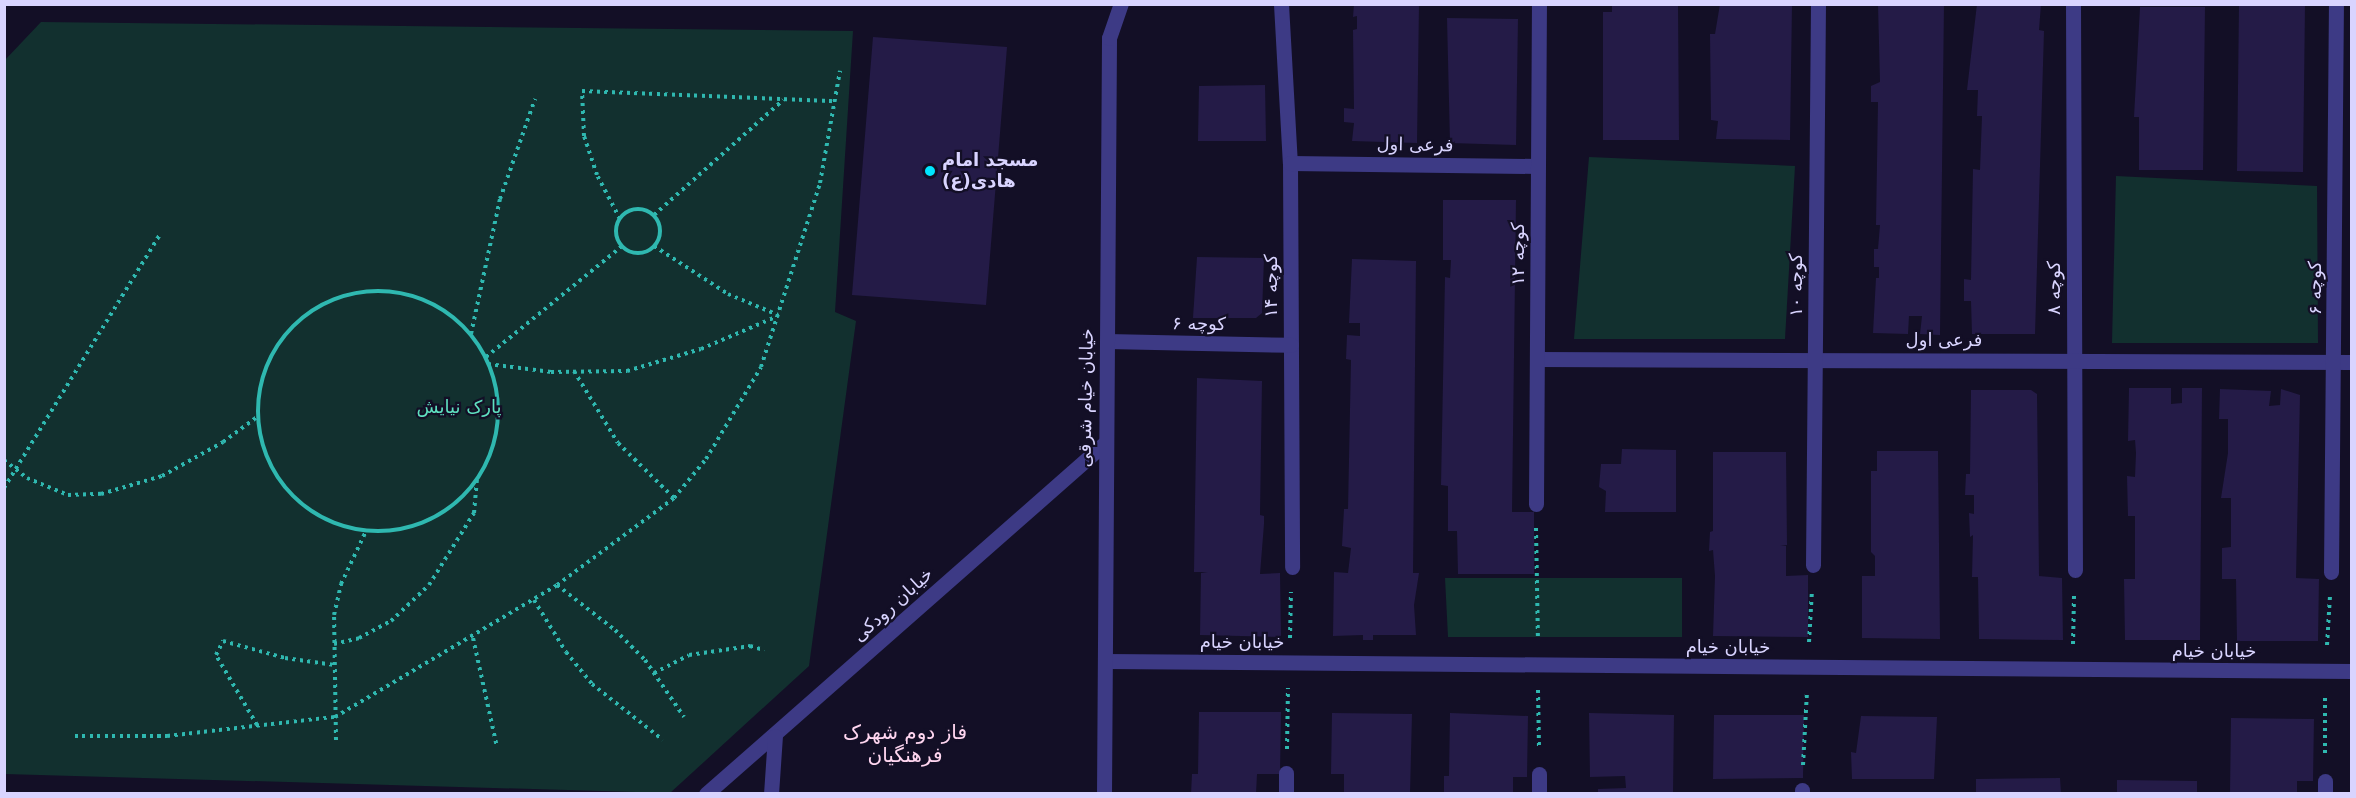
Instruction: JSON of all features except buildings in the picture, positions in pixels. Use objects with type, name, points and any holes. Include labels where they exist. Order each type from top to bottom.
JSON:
[{"type":"street","name":"خیابان خیام شرقی","points":[[1104,794],[1104,444],[1109,38],[1121,4]]},
{"type":"street","name":"کوچه ۱۴","points":[[1281,4],[1290,163],[1292,567]]},
{"type":"street","name":"کوچه ۱۲","points":[[1536,504],[1539,4]]},
{"type":"street","name":"کوچه ۱۰","points":[[1813,565],[1818,4]]},
{"type":"street","name":"کوچه ۸","points":[[2073,4],[2075,570]]},
{"type":"street","name":"کوچه ۶","points":[[2331,572],[2336,4]]},
{"type":"street","name":"فرعی اول","points":[[1290,163],[1538,166]]},
{"type":"street","name":"کوچه ۶","points":[[1107,341],[1291,345]]},
{"type":"street","name":"فرعی اول","points":[[1537,359],[2352,362]]},
{"type":"street","name":"خیابان رودکی","points":[[706,794],[775,736],[1104,444]]},
{"type":"street","name":"خیابان خیام","points":[[1105,661],[2352,671]]},
{"type":"street","points":[[771,794],[775,736]]},
{"type":"street","points":[[1286,773],[1286,794]]},
{"type":"street","points":[[1539,774],[1539,794]]},
{"type":"path","points":[[75,736],[167,736],[257,724],[335,717],[474,638],[534,600],[674,498],[706,459],[761,367],[820,183],[840,71]]},
{"type":"path","points":[[620,219],[597,175],[584,136],[582,91],[836,101]]},
{"type":"path","points":[[471,335],[500,199],[535,99]]},
{"type":"path","points":[[654,215],[784,99]]},
{"type":"path","points":[[637,208],[654,215],[661,226],[658,242],[654,246],[647,252],[631,253],[622,246],[615,228],[622,214],[637,208]]},
{"type":"path","points":[[4,488],[159,236]]},
{"type":"path","points":[[486,357],[622,246]]},
{"type":"path","points":[[654,246],[728,294],[779,316]]},
{"type":"path","points":[[400,292],[424,300],[447,312],[471,335],[486,357],[498,398],[498,424],[492,449],[477,478],[449,508],[428,521],[404,529],[366,531],[331,523],[290,494],[264,452],[258,417],[262,378],[285,335],[310,313],[348,294],[400,292]]},
{"type":"path","points":[[488,364],[574,371],[627,370],[701,349],[779,316]]},
{"type":"path","points":[[574,371],[618,443],[674,498]]},
{"type":"path","points":[[4,460],[16,469],[68,495],[101,494],[162,476],[223,442],[258,417]]},
{"type":"path","points":[[334,644],[358,638],[391,621],[429,585],[474,513],[477,478]]},
{"type":"path","points":[[336,740],[334,615],[341,584],[366,531]]},
{"type":"path","points":[[2072,669],[2075,570]]},
{"type":"path","points":[[557,585],[615,630],[654,673],[684,717]]},
{"type":"path","points":[[534,600],[566,652],[592,684],[663,740]]},
{"type":"path","points":[[474,638],[497,747]]},
{"type":"path","points":[[257,724],[216,655],[223,641],[285,658],[335,665]]},
{"type":"path","points":[[654,673],[689,655],[750,646],[764,650]]},
{"type":"green space","name":"پارک نیایش","points":[[41,22],[853,31],[835,312],[856,321],[809,666],[670,793],[5,774],[5,60]]},
{"type":"green space","points":[[1589,157],[1795,166],[1785,339],[1574,339]]},
{"type":"green space","points":[[2116,176],[2317,186],[2318,343],[2112,343]]},
{"type":"green space","points":[[1445,578],[1682,578],[1682,637],[1448,637]]},
{"type":"place","name":"مسجد امام هادی(ع)","points":[[930,171]]},
{"type":"district","name":"فاز دوم شهرک فرهنگیان","points":[[905,744]]}]
